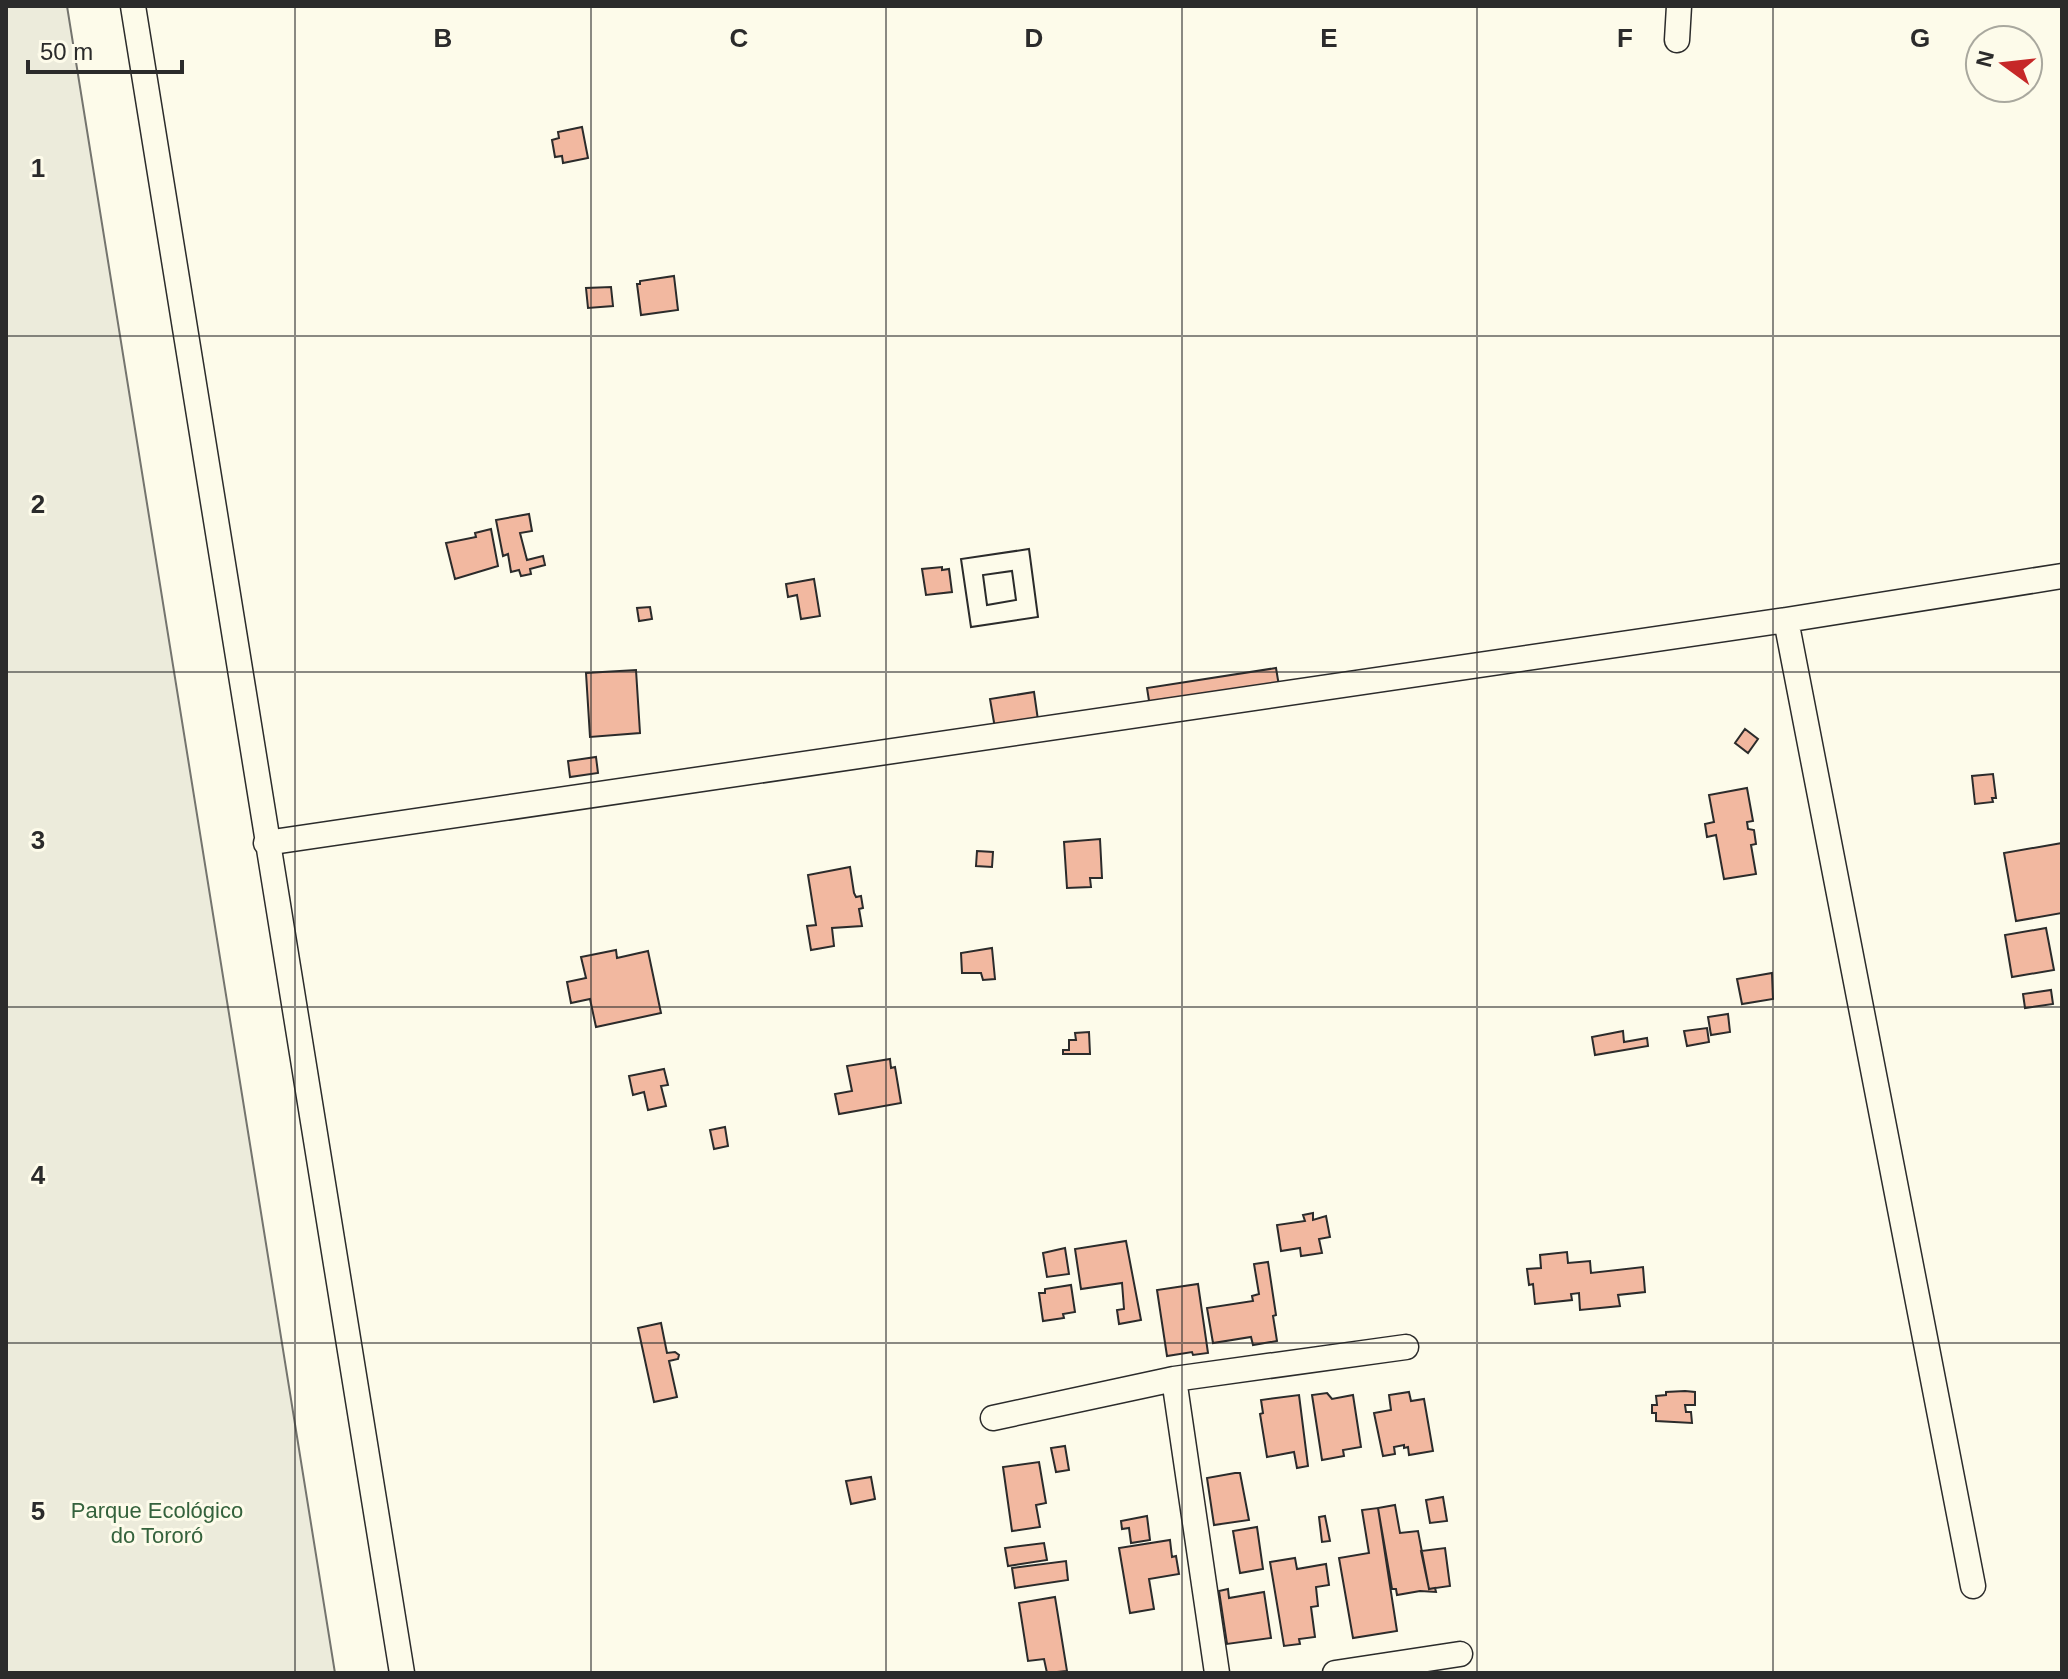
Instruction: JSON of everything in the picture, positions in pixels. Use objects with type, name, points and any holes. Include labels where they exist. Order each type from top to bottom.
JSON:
[{"type":"street","points":[[133,6],[402,1673]]},
{"type":"street","points":[[1677,40],[1679,6]]},
{"type":"street","points":[[266,843],[1786,620],[2062,576]]},
{"type":"street","points":[[1786,620],[1973,1586]]},
{"type":"street","points":[[993,1418],[1174,1379],[1406,1347]]},
{"type":"street","points":[[1174,1379],[1217,1673]]},
{"type":"street","points":[[1335,1673],[1460,1654]]},
{"type":"green space","name":"Parque Ecológico do Tororó","points":[[6,6],[67,6],[335,1673],[6,1673]]},
{"type":"building","points":[[582,127],[588,158],[563,163],[562,156],[555,157],[552,140],[559,138],[558,132]]},
{"type":"building","points":[[674,276],[678,310],[641,315],[637,284]]},
{"type":"building","points":[[611,287],[613,306],[588,308],[586,288]]},
{"type":"building","points":[[529,514],[532,531],[520,533],[527,560],[543,556],[545,565],[530,569],[531,574],[521,576],[519,570],[511,572],[508,554],[503,556],[496,520]]},
{"type":"building","points":[[491,529],[498,566],[455,579],[446,543],[476,537],[475,533]]},
{"type":"building","points":[[1029,549],[1038,617],[971,627],[961,559]],"holes":[[[1012,571],[1016,600],[987,605],[983,575]]]},
{"type":"building","points":[[1029,549],[1038,617],[971,627],[961,559]],"holes":[[[1012,571],[1016,600],[987,605],[983,575]]]},
{"type":"building","points":[[942,567],[942,570],[949,569],[952,592],[926,595],[922,569]]},
{"type":"building","points":[[814,579],[820,616],[801,619],[797,595],[788,597],[786,584]]},
{"type":"building","points":[[650,607],[652,619],[639,621],[637,608]]},
{"type":"building","points":[[1276,668],[1279,686],[1150,707],[1147,688]]},
{"type":"building","points":[[636,670],[640,733],[590,737],[586,673]]},
{"type":"building","points":[[1034,692],[1039,727],[996,734],[990,699]]},
{"type":"building","points":[[1745,729],[1758,739],[1748,753],[1735,743]]},
{"type":"building","points":[[596,757],[598,773],[570,777],[568,761]]},
{"type":"building","points":[[1993,774],[1996,798],[1992,798],[1993,802],[1975,804],[1972,776]]},
{"type":"building","points":[[1747,788],[1753,821],[1747,822],[1748,829],[1754,830],[1756,844],[1751,845],[1756,874],[1724,879],[1716,835],[1707,837],[1705,824],[1714,822],[1709,795]]},
{"type":"building","points":[[1100,839],[1102,878],[1090,878],[1091,887],[1067,888],[1064,842]]},
{"type":"building","points":[[2062,843],[2062,913],[2016,921],[2004,853]]},
{"type":"building","points":[[977,851],[993,852],[992,867],[976,866]]},
{"type":"building","points":[[850,867],[854,893],[856,897],[861,896],[863,908],[859,909],[862,926],[832,928],[834,946],[811,950],[807,926],[816,925],[808,875]]},
{"type":"building","points":[[2046,928],[2054,970],[2012,977],[2005,935]]},
{"type":"building","points":[[992,948],[995,979],[983,980],[981,973],[962,973],[961,953]]},
{"type":"building","points":[[616,950],[617,958],[648,951],[661,1013],[596,1027],[590,999],[571,1003],[567,982],[586,978],[581,957]]},
{"type":"building","points":[[1772,973],[1773,999],[1742,1004],[1737,979]]},
{"type":"building","points":[[2051,990],[2053,1004],[2025,1008],[2023,994]]},
{"type":"building","points":[[1728,1014],[1730,1032],[1711,1035],[1708,1017]]},
{"type":"building","points":[[1707,1028],[1709,1042],[1687,1046],[1684,1031]]},
{"type":"building","points":[[1623,1031],[1624,1042],[1647,1038],[1648,1046],[1595,1055],[1592,1037]]},
{"type":"building","points":[[1089,1032],[1090,1054],[1063,1054],[1063,1050],[1069,1050],[1069,1040],[1076,1040],[1075,1033]]},
{"type":"building","points":[[890,1059],[891,1068],[895,1067],[901,1103],[839,1114],[835,1094],[852,1091],[847,1066]]},
{"type":"building","points":[[664,1069],[668,1085],[661,1086],[666,1106],[648,1110],[644,1092],[633,1095],[629,1076]]},
{"type":"building","points":[[725,1127],[728,1146],[714,1149],[710,1130]]},
{"type":"building","points":[[1313,1213],[1313,1220],[1326,1216],[1330,1237],[1319,1239],[1322,1253],[1301,1256],[1300,1248],[1281,1251],[1277,1225],[1305,1221],[1303,1215]]},
{"type":"building","points":[[1126,1241],[1141,1320],[1119,1324],[1117,1310],[1124,1309],[1122,1283],[1081,1289],[1075,1249]]},
{"type":"building","points":[[1065,1248],[1069,1274],[1047,1277],[1043,1253]]},
{"type":"building","points":[[1567,1252],[1568,1263],[1590,1261],[1591,1273],[1643,1267],[1645,1292],[1618,1295],[1620,1306],[1580,1310],[1579,1293],[1571,1294],[1572,1300],[1535,1304],[1533,1284],[1529,1285],[1527,1269],[1541,1268],[1540,1255]]},
{"type":"building","points":[[1268,1262],[1277,1341],[1253,1345],[1251,1337],[1213,1343],[1207,1308],[1253,1301],[1252,1296],[1259,1294],[1254,1264]]},
{"type":"building","points":[[1198,1284],[1208,1353],[1167,1356],[1157,1290]]},
{"type":"building","points":[[1071,1285],[1075,1312],[1063,1314],[1064,1318],[1043,1321],[1039,1293],[1045,1293],[1045,1289]]},
{"type":"building","points":[[661,1323],[667,1353],[679,1355],[678,1359],[669,1361],[677,1397],[654,1402],[638,1328]]},
{"type":"building","points":[[1409,1392],[1411,1401],[1424,1399],[1433,1451],[1409,1455],[1408,1447],[1404,1448],[1404,1445],[1394,1447],[1395,1454],[1383,1456],[1374,1413],[1391,1410],[1389,1395]]},
{"type":"building","points":[[1695,1392],[1695,1405],[1685,1405],[1686,1412],[1691,1412],[1692,1423],[1656,1421],[1652,1405],[1657,1405],[1656,1396]]},
{"type":"building","points":[[1327,1393],[1332,1399],[1353,1395],[1361,1447],[1343,1450],[1344,1456],[1322,1460],[1312,1395]]},
{"type":"building","points":[[1299,1395],[1308,1466],[1297,1468],[1294,1452],[1267,1457],[1260,1414],[1263,1413],[1261,1400]]},
{"type":"building","points":[[1299,1395],[1308,1466],[1297,1468],[1294,1452],[1267,1457],[1260,1414],[1263,1413],[1261,1400]]},
{"type":"building","points":[[1299,1395],[1308,1466],[1297,1468],[1294,1452],[1267,1457],[1260,1414],[1263,1413],[1261,1400]]},
{"type":"building","points":[[1299,1395],[1308,1466],[1297,1468],[1294,1452],[1267,1457],[1260,1414],[1263,1413],[1261,1400]]},
{"type":"building","points":[[1299,1395],[1308,1466],[1297,1468],[1294,1452],[1267,1457],[1260,1414],[1263,1413],[1261,1400]]},
{"type":"building","points":[[1065,1446],[1069,1470],[1056,1472],[1051,1448]]},
{"type":"building","points":[[1039,1462],[1046,1503],[1036,1505],[1040,1527],[1012,1531],[1003,1467]]},
{"type":"building","points":[[1039,1462],[1046,1503],[1036,1505],[1040,1527],[1012,1531],[1003,1467]]},
{"type":"building","points":[[1039,1462],[1046,1503],[1036,1505],[1040,1527],[1012,1531],[1003,1467]]},
{"type":"building","points":[[1039,1462],[1046,1503],[1036,1505],[1040,1527],[1012,1531],[1003,1467]]},
{"type":"building","points":[[1039,1462],[1046,1503],[1036,1505],[1040,1527],[1012,1531],[1003,1467]]},
{"type":"building","points":[[1240,1473],[1249,1520],[1214,1525],[1207,1478]]},
{"type":"building","points":[[871,1477],[875,1499],[851,1504],[846,1481]]},
{"type":"building","points":[[1443,1497],[1447,1521],[1430,1523],[1426,1500]]},
{"type":"building","points":[[1395,1505],[1400,1533],[1418,1531],[1429,1589],[1435,1588],[1436,1592],[1397,1595],[1396,1589],[1392,1589],[1378,1508]]},
{"type":"building","points":[[1378,1508],[1397,1631],[1353,1638],[1339,1558],[1369,1553],[1362,1510]]},
{"type":"building","points":[[1147,1516],[1150,1540],[1131,1543],[1129,1528],[1122,1529],[1121,1521]]},
{"type":"building","points":[[1325,1516],[1330,1541],[1322,1542],[1319,1517]]},
{"type":"building","points":[[1257,1527],[1263,1569],[1240,1573],[1233,1531]]},
{"type":"building","points":[[1170,1540],[1172,1557],[1176,1556],[1179,1574],[1149,1579],[1154,1609],[1130,1613],[1119,1548]]},
{"type":"building","points":[[1044,1543],[1047,1560],[1008,1566],[1005,1548]]},
{"type":"building","points":[[1445,1548],[1450,1586],[1429,1589],[1421,1551]]},
{"type":"building","points":[[1445,1548],[1450,1586],[1429,1589],[1421,1551]]},
{"type":"building","points":[[1445,1548],[1450,1586],[1429,1589],[1421,1551]]},
{"type":"building","points":[[1445,1548],[1450,1586],[1429,1589],[1421,1551]]},
{"type":"building","points":[[1445,1548],[1450,1586],[1429,1589],[1421,1551]]},
{"type":"building","points":[[1295,1558],[1297,1569],[1326,1564],[1329,1585],[1316,1587],[1318,1606],[1311,1607],[1315,1637],[1299,1639],[1300,1644],[1284,1646],[1270,1562]]},
{"type":"building","points":[[1066,1561],[1068,1580],[1015,1588],[1012,1568]]},
{"type":"building","points":[[1228,1589],[1229,1598],[1264,1592],[1271,1638],[1227,1644],[1219,1591]]},
{"type":"building","points":[[1055,1597],[1067,1671],[1047,1673],[1044,1659],[1028,1661],[1019,1603]]}]
